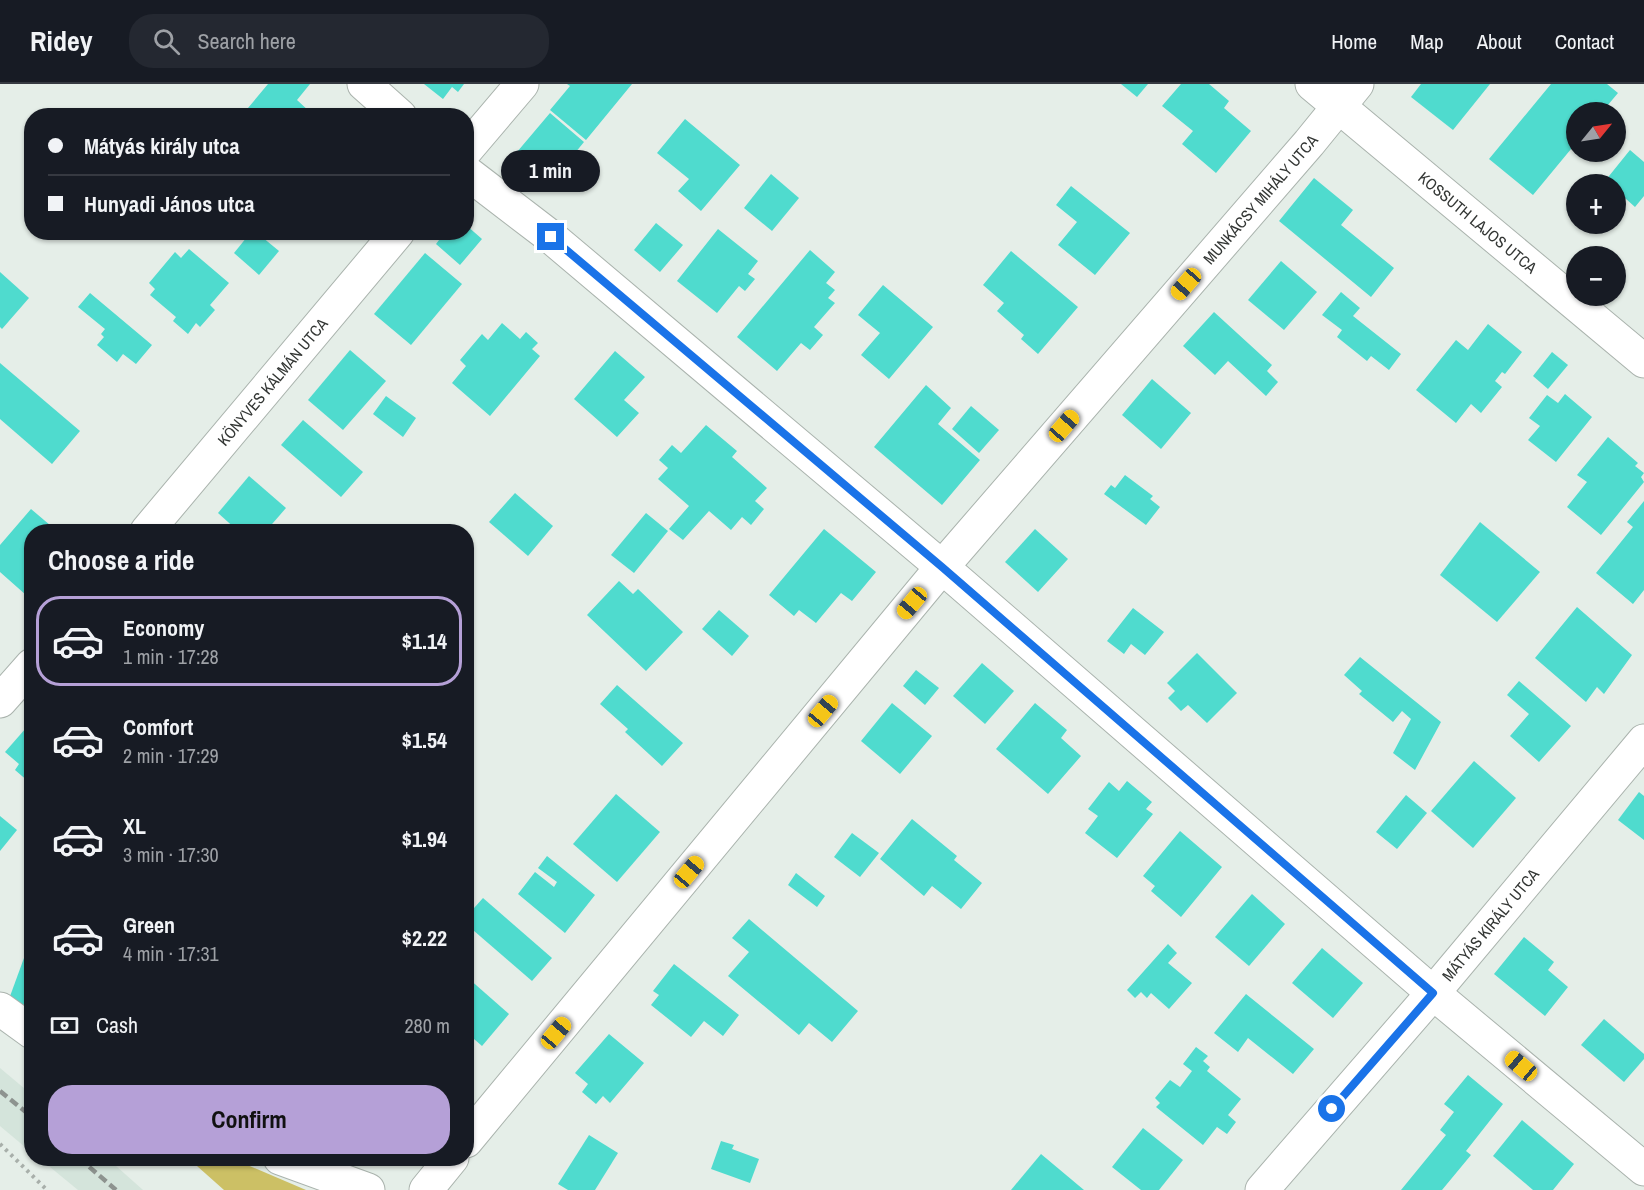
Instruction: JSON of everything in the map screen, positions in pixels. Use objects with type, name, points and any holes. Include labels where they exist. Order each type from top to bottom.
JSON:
[{"type":"street","points":[[364,84],[391,108]]},
{"type":"street","points":[[474,141],[522,84]]},
{"type":"street","name":"KOSSUTH LAJOS UTCA","points":[[1312,84],[1348,95],[1644,361]]},
{"type":"street","name":"MUNKÁCSY MIHÁLY UTCA","points":[[474,1131],[942,567],[1348,95]]},
{"type":"street","points":[[474,178],[551,237],[942,567],[1433,993],[1644,1169]]},
{"type":"street","name":"KÖNYVES KÁLMÁN UTCA","points":[[153,524],[391,240]]},
{"type":"street","points":[[0,701],[24,674]]},
{"type":"street","name":"MÁTYÁS KIRÁLY UTCA","points":[[1262,1190],[1433,993],[1644,741]]},
{"type":"street","points":[[0,1009],[24,1026]]},
{"type":"street","points":[[302,1166],[368,1190]]},
{"type":"street","points":[[426,1190],[446,1166]]},
{"type":"path","points":[[0,1144],[47,1190]]},
{"type":"shaded area","points":[[0,1068],[24,1088],[24,1146],[0,1126]]},
{"type":"shaded area","points":[[49,1166],[116,1166],[143,1190],[78,1190]]},
{"type":"shaded area","points":[[197,1166],[250,1166],[306,1190],[224,1190]]},
{"type":"building","points":[[268,84],[310,84],[297,100],[306,108],[248,108]]},
{"type":"building","points":[[424,84],[464,84],[458,92],[452,87],[443,99]]},
{"type":"building","points":[[567,84],[632,84],[586,140],[550,110],[570,86]]},
{"type":"building","points":[[1121,84],[1148,84],[1137,97]]},
{"type":"building","points":[[1181,84],[1209,84],[1229,101],[1224,108],[1251,131],[1216,173],[1182,144],[1193,131],[1162,106]]},
{"type":"building","points":[[1421,84],[1490,84],[1453,130],[1411,97]]},
{"type":"building","points":[[1551,84],[1607,84],[1618,93],[1610,102],[1566,102],[1566,155],[1533,195],[1489,159]]},
{"type":"building","points":[[550,113],[584,142],[552,181],[546,176],[543,180],[521,163],[524,158],[517,152]]},
{"type":"building","points":[[685,119],[740,165],[701,211],[678,191],[689,179],[657,153]]},
{"type":"building","points":[[1630,150],[1644,162],[1644,196],[1635,207],[1626,199],[1626,174],[1611,174],[1620,162],[1626,162],[1626,155]]},
{"type":"building","points":[[771,174],[799,198],[772,231],[744,208]]},
{"type":"building","points":[[1314,178],[1353,210],[1341,225],[1394,268],[1371,297],[1279,221]]},
{"type":"building","points":[[1071,186],[1130,233],[1095,275],[1058,245],[1077,222],[1056,205]]},
{"type":"building","points":[[656,223],[683,245],[660,272],[634,250]]},
{"type":"building","points":[[718,229],[758,261],[748,274],[755,279],[745,291],[739,286],[717,313],[677,281]]},
{"type":"building","points":[[474,232],[482,239],[460,265],[436,244],[439,240],[474,240]]},
{"type":"building","points":[[245,240],[266,240],[279,251],[259,275],[234,253]]},
{"type":"building","points":[[189,249],[229,283],[210,305],[215,310],[200,327],[196,323],[188,334],[173,321],[176,317],[150,295],[155,289],[149,283],[175,252],[181,258]]},
{"type":"building","points":[[810,250],[835,272],[826,283],[835,290],[828,298],[835,303],[814,327],[823,335],[810,350],[801,343],[777,371],[737,337]]},
{"type":"building","points":[[1011,251],[1078,307],[1038,354],[1021,339],[1024,335],[997,311],[1004,303],[983,285]]},
{"type":"building","points":[[425,253],[462,284],[411,345],[374,314]]},
{"type":"building","points":[[1281,261],[1317,292],[1284,330],[1248,300]]},
{"type":"building","points":[[0,272],[29,298],[2,329],[0,327]]},
{"type":"building","points":[[883,285],[933,327],[889,379],[861,355],[880,333],[858,315]]},
{"type":"building","points":[[1341,292],[1360,308],[1353,316],[1401,354],[1389,370],[1371,356],[1367,361],[1337,337],[1342,330],[1322,315]]},
{"type":"building","points":[[90,293],[152,345],[136,364],[123,354],[117,362],[97,345],[104,337],[101,334],[105,329],[78,307]]},
{"type":"building","points":[[1214,312],[1272,365],[1267,371],[1278,382],[1266,396],[1228,361],[1215,375],[1183,346]]},
{"type":"building","points":[[502,323],[520,339],[526,332],[538,343],[532,349],[540,356],[490,416],[452,383],[466,366],[460,360],[482,334],[488,340]]},
{"type":"building","points":[[1488,324],[1522,352],[1505,374],[1502,372],[1495,381],[1502,387],[1481,413],[1471,404],[1456,423],[1416,390],[1456,340],[1468,350]]},
{"type":"building","points":[[350,350],[386,381],[343,430],[308,400]]},
{"type":"building","points":[[615,351],[645,377],[624,400],[639,413],[617,437],[574,399]]},
{"type":"building","points":[[1552,352],[1568,365],[1548,389],[1533,376]]},
{"type":"building","points":[[0,363],[80,431],[52,464],[0,419]]},
{"type":"building","points":[[1152,379],[1191,413],[1161,449],[1122,415]]},
{"type":"building","points":[[926,385],[951,408],[938,424],[980,460],[942,505],[874,447]]},
{"type":"building","points":[[1565,394],[1592,417],[1556,462],[1528,440],[1540,426],[1529,418],[1547,395],[1558,403]]},
{"type":"building","points":[[386,396],[416,418],[403,437],[373,414]]},
{"type":"building","points":[[971,406],[999,430],[979,453],[952,429]]},
{"type":"building","points":[[303,420],[363,472],[341,497],[281,445]]},
{"type":"building","points":[[706,425],[737,451],[732,457],[767,488],[755,501],[764,509],[751,525],[742,517],[731,530],[709,511],[683,540],[669,529],[689,506],[658,479],[668,468],[659,460],[672,445],[681,453]]},
{"type":"building","points":[[1608,437],[1638,463],[1635,466],[1644,473],[1641,477],[1644,482],[1601,535],[1567,507],[1587,482],[1577,475]]},
{"type":"building","points":[[1125,475],[1153,496],[1150,499],[1160,507],[1146,525],[1104,494],[1111,485],[1115,488]]},
{"type":"building","points":[[249,476],[286,508],[272,524],[230,524],[218,513]]},
{"type":"building","points":[[515,493],[553,526],[528,556],[489,522]]},
{"type":"building","points":[[1644,501],[1644,590],[1633,604],[1596,573],[1633,527],[1627,522]]},
{"type":"building","points":[[31,509],[49,524],[24,524],[24,593],[0,572],[0,545]]},
{"type":"building","points":[[646,513],[668,531],[634,573],[611,555]]},
{"type":"building","points":[[1480,522],[1540,572],[1497,622],[1440,575]]},
{"type":"building","points":[[824,529],[876,572],[852,601],[841,593],[816,623],[799,610],[794,616],[769,595]]},
{"type":"building","points":[[1035,529],[1068,559],[1038,592],[1005,562]]},
{"type":"building","points":[[619,581],[633,594],[638,589],[683,632],[646,671],[587,615]]},
{"type":"building","points":[[1577,607],[1632,655],[1604,694],[1597,687],[1586,702],[1535,658]]},
{"type":"building","points":[[1133,608],[1164,632],[1145,655],[1131,644],[1124,654],[1107,641]]},
{"type":"building","points":[[719,610],[749,636],[732,656],[702,629]]},
{"type":"building","points":[[1197,653],[1237,693],[1207,723],[1188,705],[1181,711],[1168,698],[1175,691],[1167,683]]},
{"type":"building","points":[[1360,657],[1441,722],[1415,770],[1393,753],[1411,719],[1402,711],[1393,722],[1359,694],[1362,691],[1344,675]]},
{"type":"building","points":[[982,663],[1014,691],[985,724],[953,696]]},
{"type":"building","points":[[916,670],[939,688],[925,705],[903,686]]},
{"type":"building","points":[[1519,681],[1571,726],[1539,762],[1510,736],[1529,714],[1507,695]]},
{"type":"building","points":[[617,685],[683,743],[662,766],[625,732],[628,729],[600,704]]},
{"type":"building","points":[[892,703],[932,736],[900,774],[861,741]]},
{"type":"building","points":[[1035,703],[1067,730],[1061,738],[1081,756],[1048,794],[996,749]]},
{"type":"building","points":[[24,730],[24,778],[15,770],[19,764],[5,752]]},
{"type":"building","points":[[1474,761],[1516,798],[1473,848],[1431,811]]},
{"type":"building","points":[[1127,781],[1152,802],[1146,809],[1153,814],[1117,858],[1085,833],[1098,816],[1088,809],[1109,782],[1119,791]]},
{"type":"building","points":[[1639,792],[1644,796],[1644,840],[1618,820]]},
{"type":"building","points":[[616,794],[660,832],[617,882],[573,844]]},
{"type":"building","points":[[1406,795],[1427,813],[1397,849],[1376,832]]},
{"type":"building","points":[[0,816],[17,830],[0,851]]},
{"type":"building","points":[[912,819],[957,856],[954,860],[982,883],[961,909],[932,886],[924,896],[880,859]]},
{"type":"building","points":[[1180,831],[1222,867],[1181,917],[1151,891],[1155,886],[1143,876]]},
{"type":"building","points":[[852,833],[879,853],[860,877],[834,857]]},
{"type":"building","points":[[547,856],[595,895],[565,933],[518,894],[535,872],[554,887],[557,882],[538,868]]},
{"type":"building","points":[[796,873],[825,896],[817,907],[788,885]]},
{"type":"building","points":[[1252,894],[1285,924],[1249,966],[1215,937]]},
{"type":"building","points":[[483,898],[552,958],[532,981],[474,931],[474,908]]},
{"type":"building","points":[[749,919],[858,1011],[832,1042],[809,1023],[799,1035],[728,976],[749,952],[732,938]]},
{"type":"building","points":[[1524,937],[1554,962],[1548,970],[1568,987],[1545,1016],[1494,974]]},
{"type":"building","points":[[1168,944],[1177,953],[1168,963],[1192,983],[1169,1009],[1151,993],[1147,998],[1141,992],[1135,998],[1127,990]]},
{"type":"building","points":[[1322,948],[1363,983],[1333,1018],[1292,983]]},
{"type":"building","points":[[24,958],[24,1005],[9,999]]},
{"type":"building","points":[[674,964],[739,1015],[723,1036],[704,1021],[691,1037],[651,1005],[659,995],[653,991]]},
{"type":"building","points":[[474,983],[509,1014],[482,1046],[474,1039]]},
{"type":"building","points":[[1246,994],[1314,1049],[1293,1074],[1248,1038],[1238,1052],[1214,1033]]},
{"type":"building","points":[[1604,1019],[1644,1054],[1644,1059],[1624,1082],[1581,1045]]},
{"type":"building","points":[[609,1034],[644,1063],[610,1103],[603,1096],[596,1104],[582,1092],[588,1084],[575,1073]]},
{"type":"building","points":[[1196,1047],[1208,1056],[1203,1061],[1210,1067],[1207,1071],[1241,1099],[1228,1115],[1236,1122],[1227,1134],[1217,1127],[1203,1145],[1156,1107],[1160,1103],[1155,1098],[1170,1080],[1180,1087],[1192,1071],[1183,1064]]},
{"type":"building","points":[[1468,1075],[1503,1104],[1466,1151],[1471,1155],[1442,1190],[1401,1190],[1446,1135],[1440,1130],[1454,1112],[1444,1104]]},
{"type":"building","points":[[1522,1120],[1574,1164],[1553,1190],[1533,1190],[1493,1156]]},
{"type":"building","points":[[1143,1128],[1183,1160],[1159,1190],[1141,1190],[1112,1167]]},
{"type":"building","points":[[589,1135],[618,1153],[595,1190],[568,1190],[558,1184]]},
{"type":"building","points":[[721,1141],[734,1145],[732,1149],[759,1159],[750,1183],[711,1169]]},
{"type":"building","points":[[1041,1154],[1084,1190],[1011,1190]]},
{"type":"railway","points":[[0,1091],[24,1110]]},
{"type":"railway","points":[[88,1166],[116,1190]]},
{"type":"route","points":[[551,237],[942,567],[1433,993],[1332,1109]]}]
